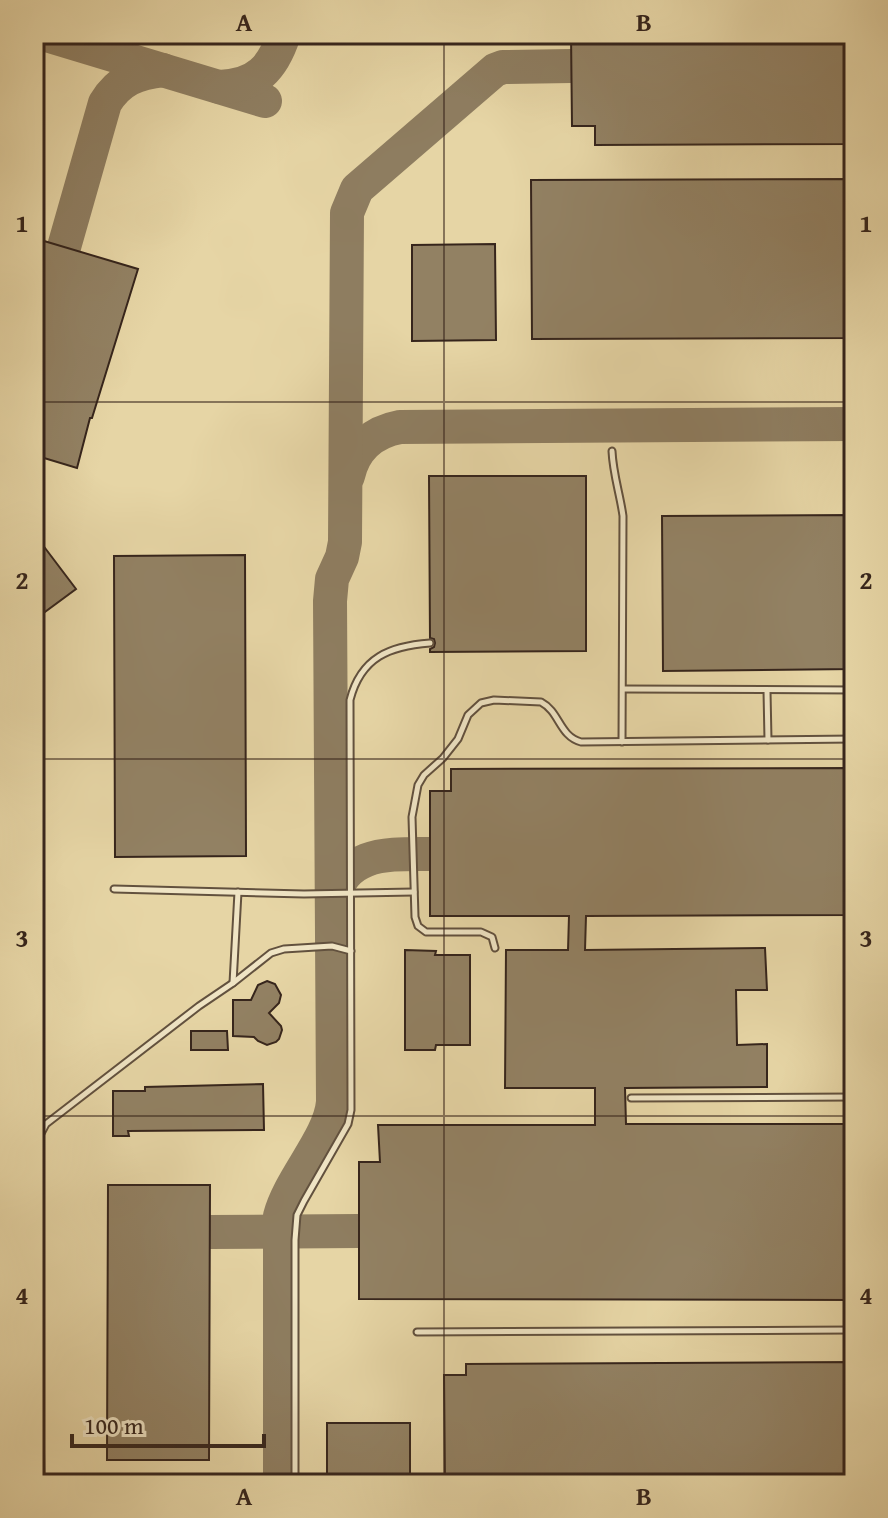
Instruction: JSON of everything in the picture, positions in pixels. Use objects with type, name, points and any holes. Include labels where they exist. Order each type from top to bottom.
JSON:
[{"type":"lane","points":[[612,451],[623,516],[622,742]]},
{"type":"lane","points":[[295,1484],[297,1215],[348,1124],[351,1110],[349,893],[350,715],[353,688],[376,657],[401,646],[430,643]]},
{"type":"lane","points":[[624,689],[854,690]]},
{"type":"lane","points":[[767,691],[768,740]]},
{"type":"lane","points":[[495,948],[492,937],[481,932],[426,932],[418,926],[415,917],[412,817],[418,785],[458,739],[468,715],[481,703],[494,700],[541,702],[553,711],[565,734],[581,742],[854,739]]},
{"type":"lane","points":[[114,889],[414,892]]},
{"type":"lane","points":[[233,983],[238,892]]},
{"type":"lane","points":[[41,1484],[36,1143],[46,1124],[271,953],[284,949],[332,946],[351,951]]},
{"type":"lane","points":[[631,1098],[854,1097]]},
{"type":"lane","points":[[417,1332],[854,1330]]},
{"type":"building","points":[[571,34],[854,34],[854,144],[595,145],[595,126],[572,126]]},
{"type":"building","points":[[854,179],[854,338],[532,339],[531,180]]},
{"type":"building","points":[[34,238],[138,269],[77,468],[34,455]]},
{"type":"building","points":[[495,244],[496,340],[412,341],[412,245]]},
{"type":"building","points":[[429,476],[586,476],[586,651],[430,652],[435,643],[430,638]]},
{"type":"building","points":[[854,515],[854,669],[663,671],[662,516]]},
{"type":"building","points":[[42,544],[76,589],[34,620],[34,545]]},
{"type":"building","points":[[245,555],[246,856],[115,857],[114,556]]},
{"type":"building","points":[[854,768],[854,915],[586,916],[585,950],[765,948],[767,990],[736,990],[737,1045],[767,1044],[767,1087],[625,1088],[626,1124],[854,1124],[854,1300],[359,1299],[359,1162],[380,1162],[378,1125],[595,1125],[595,1088],[505,1088],[506,950],[568,950],[569,916],[430,916],[430,791],[451,791],[451,769]]},
{"type":"building","points":[[405,950],[436,951],[435,955],[470,955],[470,1045],[436,1045],[435,1050],[405,1050]]},
{"type":"building","points":[[267,981],[275,984],[281,995],[279,1003],[269,1013],[281,1026],[279,1039],[267,1045],[254,1037],[233,1036],[233,1000],[251,1000],[258,985]]},
{"type":"building","points":[[191,1031],[227,1031],[228,1050],[191,1050]]},
{"type":"building","points":[[263,1084],[264,1130],[128,1131],[129,1136],[113,1136],[113,1091],[145,1091],[145,1087]]},
{"type":"building","points":[[108,1185],[210,1185],[209,1460],[107,1460]]},
{"type":"building","points":[[854,1362],[854,1484],[445,1484],[444,1375],[466,1375],[466,1364]]},
{"type":"building","points":[[327,1423],[410,1423],[410,1484],[327,1484]]},
{"type":"taxiway","points":[[43,34],[265,101]]},
{"type":"taxiway","points":[[219,87],[244,83],[262,73],[275,56],[284,34]]},
{"type":"taxiway","points":[[280,1484],[280,1216],[292,1187],[325,1130],[333,1102],[330,601],[332,579],[345,542],[347,213],[357,189],[495,70],[503,67],[571,66]]},
{"type":"taxiway","points":[[64,247],[105,103],[116,89],[130,79],[163,70]]},
{"type":"taxiway","points":[[348,476],[355,457],[366,443],[381,433],[400,427],[854,424]]},
{"type":"taxiway","points":[[332,904],[346,874],[357,865],[383,856],[430,854]]},
{"type":"taxiway","points":[[210,1232],[359,1231]]}]
